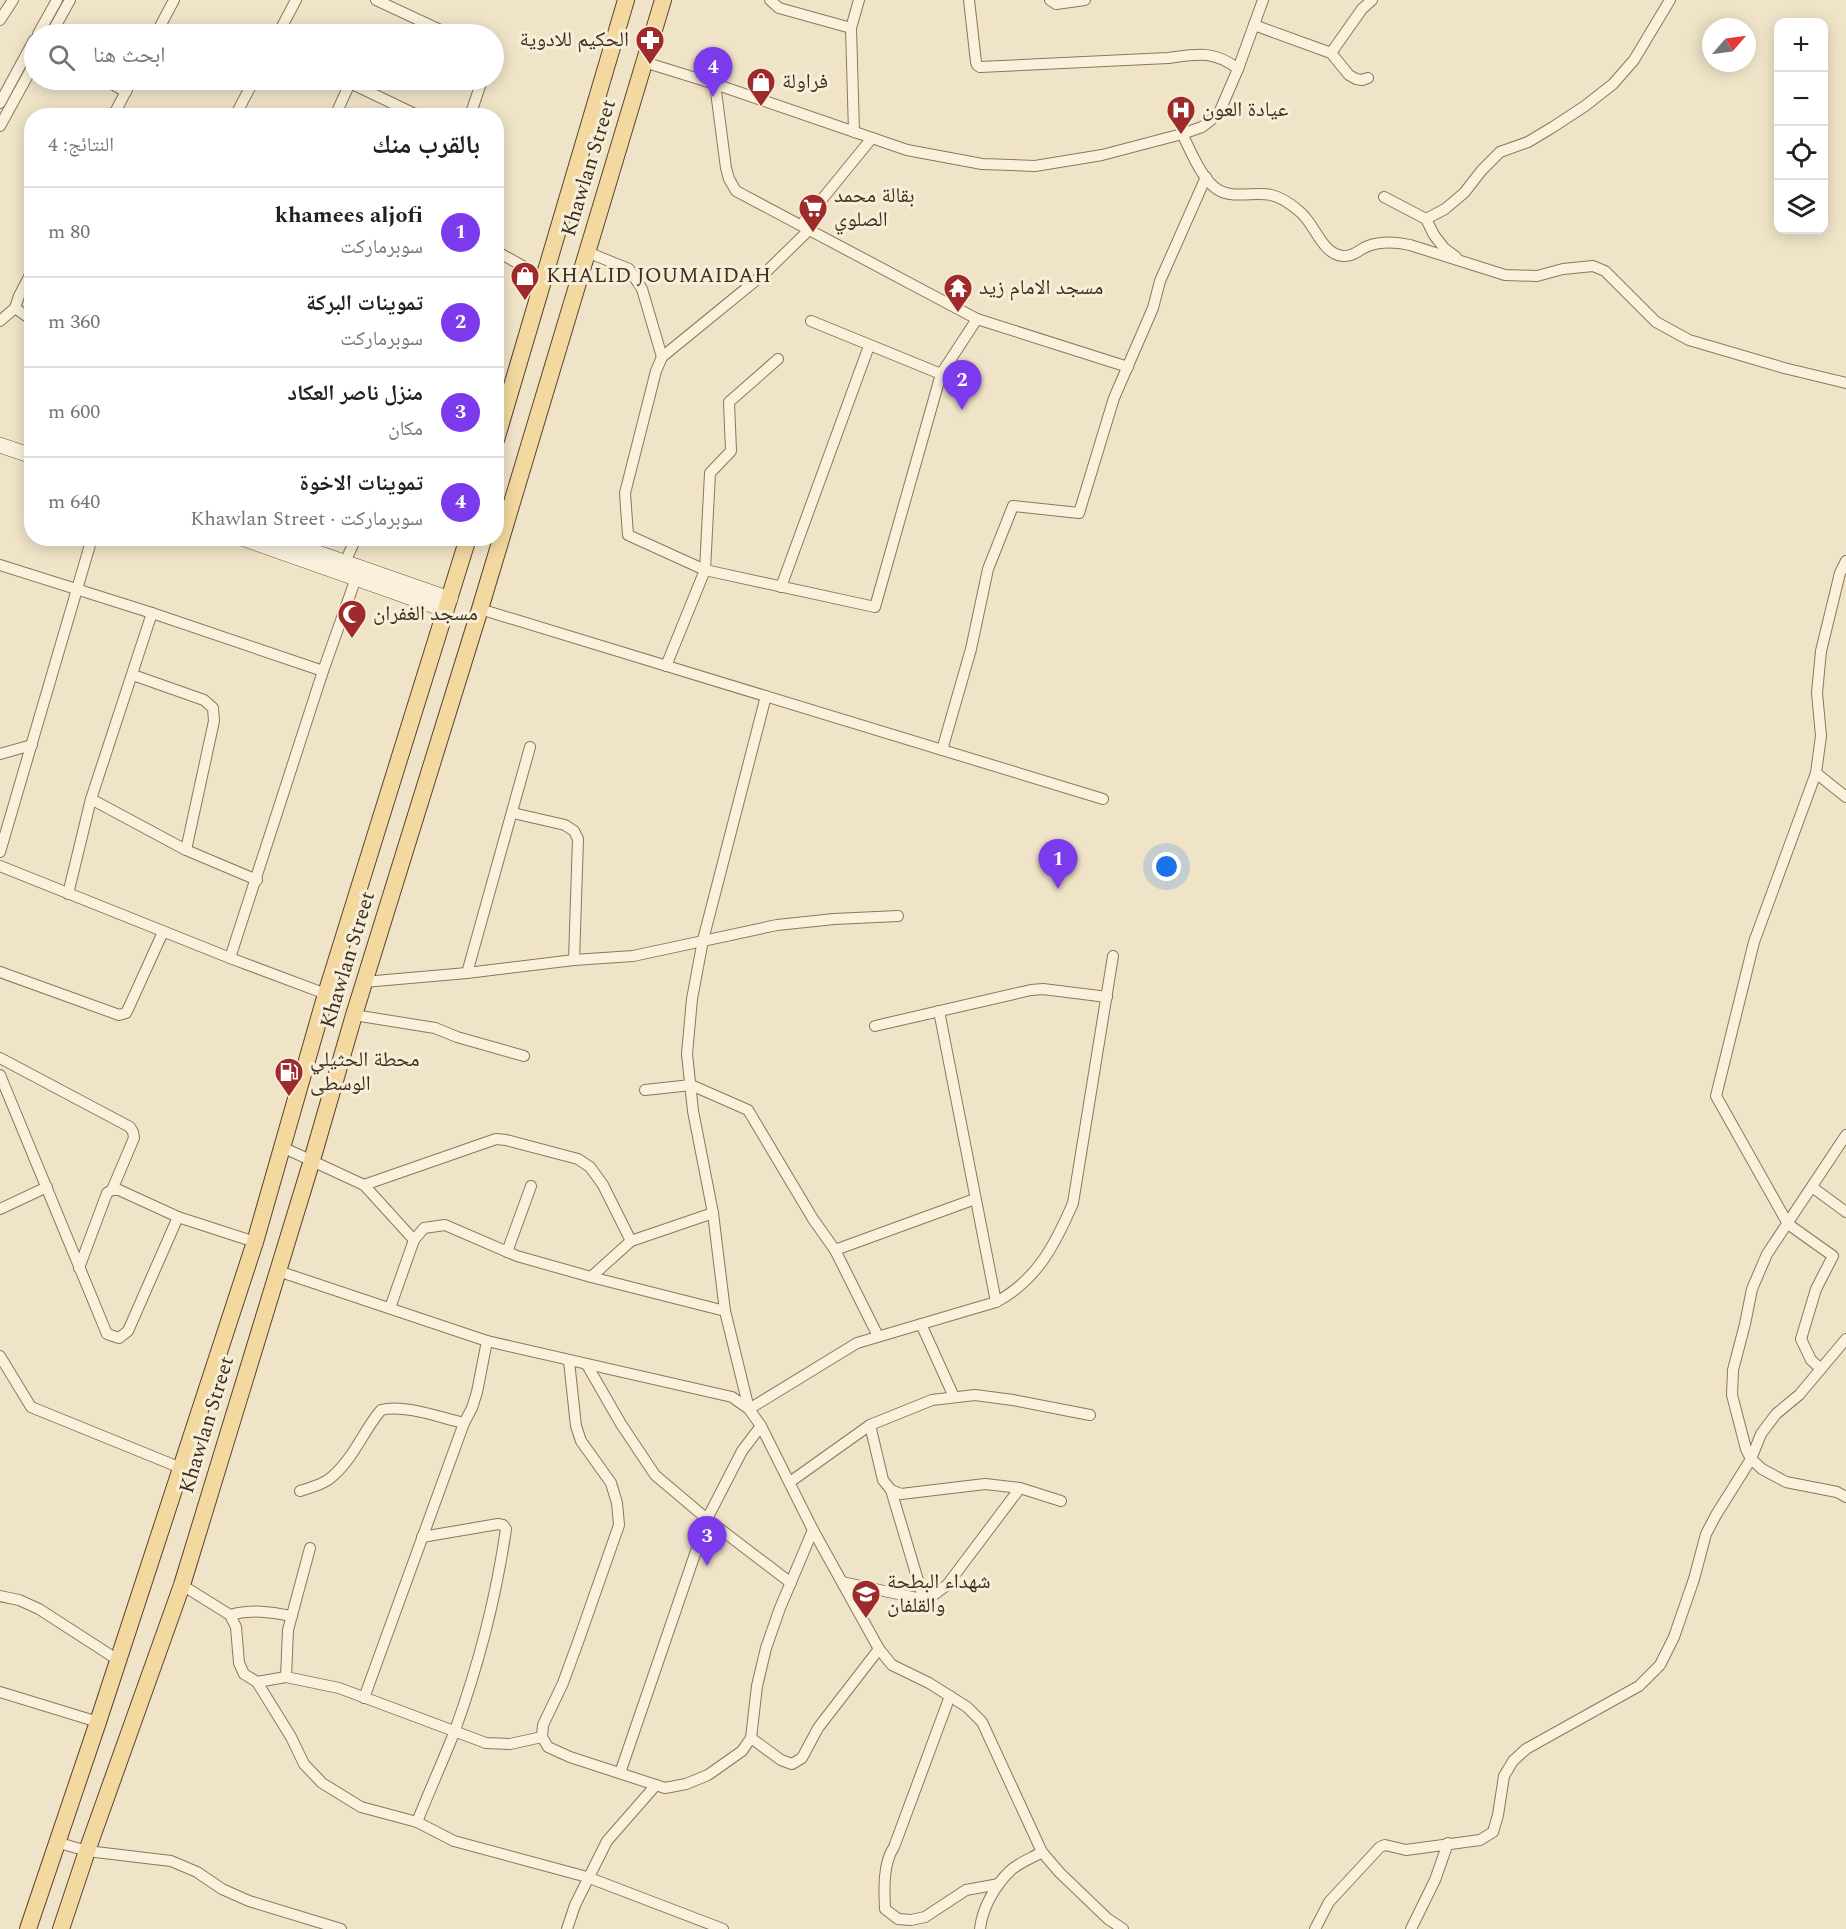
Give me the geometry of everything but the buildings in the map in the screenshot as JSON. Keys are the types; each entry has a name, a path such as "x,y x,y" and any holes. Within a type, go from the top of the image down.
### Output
{"main road":[{"name":"Khawlan Street","path":"504,413 626,0"},
{"name":"Khawlan Street","path":"504,529 663,0"},
{"name":"Khawlan Street","path":"27,1929 98,1722 255,1242 326,994 466,546"},
{"name":"Khawlan Street","path":"61,1929 182,1585 364,982 499,546"}],"street":[{"path":"0,20 13,0"},
{"path":"44,24 57,0"},
{"path":"57,24 70,0"},
{"path":"161,24 174,0"},
{"path":"283,24 296,0"},
{"path":"376,0 428,24"},
{"path":"770,0 779,8 851,28"},
{"path":"854,132 851,28 859,0"},
{"path":"969,0 976,62 980,67 1168,58 1198,54 1213,55 1227,60 1238,69"},
{"path":"1050,0 1056,4 1085,0"},
{"path":"644,62 716,84 907,150 982,164 1035,166 1101,155 1202,127 1219,113 1263,0"},
{"path":"1331,53 1362,9 1372,0"},
{"path":"1426,219 1445,209 1464,194 1482,170 1500,152 1528,142 1553,127 1613,84 1634,60 1670,0"},
{"path":"1254,25 1331,53 1349,75 1362,80 1368,78"},
{"path":"0,103 24,59"},
{"path":"0,126 24,82"},
{"path":"716,84 726,168 736,191 977,319 1128,367"},
{"path":"117,108 126,92 122,90"},
{"path":"239,108 249,90"},
{"path":"338,108 344,90"},
{"path":"366,90 403,108"},
{"path":"473,108 479,90"},
{"path":"1182,134 1206,177 1214,186 1223,192 1241,195 1271,195 1286,202 1302,213 1325,246 1333,253 1343,256 1353,255 1366,246 1395,242 1505,275 1537,276 1563,269 1593,266 1605,271 1656,322 1689,339 1784,368 1846,383"},
{"path":"872,138 806,227 765,273 662,357 625,493 628,535 705,570 875,607 941,374 977,319"},
{"path":"942,750 971,649 988,569 1013,506 1079,513 1114,398 1153,308 1160,281 1206,177"},
{"path":"1384,197 1426,219 1444,248 1461,261"},
{"path":"587,252 629,269 642,289 662,357"},
{"path":"504,256 544,278"},
{"path":"0,321 15,308 24,286"},
{"path":"15,308 24,316"},
{"path":"811,321 941,374"},
{"path":"781,586 869,346"},
{"path":"666,666 705,570 710,472 731,451 729,402 778,359"},
{"path":"0,445 24,453"},
{"path":"0,455 24,463"},
{"path":"0,852 90,546"},
{"path":"265,546 356,578 448,605"},
{"path":"298,546 345,562 448,605"},
{"path":"345,562 352,546"},
{"path":"1821,1369 1811,1360 1801,1339 1816,1289 1833,1256 1788,1224 1716,1096 1754,942 1816,773 1821,736 1817,693 1821,651 1840,573 1846,561"},
{"path":"0,565 323,671"},
{"path":"230,958 323,671 356,578"},
{"path":"480,609 1103,799"},
{"path":"68,894 91,799 152,613"},
{"path":"132,675 204,700 213,708 214,721 186,850"},
{"path":"749,1409 725,1311 713,1213 693,1111 687,1054 692,999 704,940 766,696"},
{"path":"0,754 32,745"},
{"path":"467,973 530,747"},
{"path":"1816,773 1846,796"},
{"path":"91,799 186,850 256,880"},
{"path":"513,813 566,825 574,831 578,839 574,960"},
{"path":"0,866 163,932 326,994"},
{"path":"364,982 633,956 777,925 898,915"},
{"path":"0,972 119,1015 126,1013 163,932"},
{"path":"749,1409 856,1343 996,1302 1027,1281 1042,1262 1063,1227 1073,1203 1113,956"},
{"path":"875,1026 1031,990 1043,989 1107,997"},
{"path":"939,1011 996,1302"},
{"path":"354,1015 435,1028 457,1037 524,1056"},
{"path":"0,1058 130,1128 135,1138 112,1190 107,1193 79,1268"},
{"path":"0,1075 107,1334 119,1338 128,1331 178,1217"},
{"path":"645,1090 691,1085 748,1110 813,1219 835,1250 878,1336"},
{"path":"1846,1135 1767,1254 1752,1289 1733,1370 1732,1395 1746,1449 1751,1459 1762,1469 1786,1482 1837,1491 1846,1497"},
{"path":"364,1185 496,1139 506,1140 578,1159 590,1167 603,1185 631,1241"},
{"path":"282,1148 364,1185 414,1240"},
{"path":"507,1252 531,1186"},
{"path":"0,1209 47,1187"},
{"path":"1812,1187 1846,1212"},
{"path":"112,1190 178,1217 255,1242"},
{"path":"835,1250 975,1199"},
{"path":"591,1277 631,1241 713,1213"},
{"path":"390,1308 414,1240 424,1228 445,1225 507,1252 591,1277 725,1311"},
{"path":"278,1271 487,1341 732,1397 749,1409 761,1426 813,1530 879,1649 892,1665 950,1696 967,1707 982,1722 1042,1852 1108,1919 1123,1929"},
{"path":"921,1324 954,1397"},
{"path":"1316,1929 1329,1902 1380,1847 1385,1845 1406,1850 1480,1840 1493,1832 1504,1776 1513,1761 1526,1749 1639,1686 1660,1665 1674,1637 1707,1534 1716,1515 1751,1459 1761,1434 1776,1414 1799,1395 1846,1340"},
{"path":"363,1698 464,1423 472,1408 487,1341"},
{"path":"0,1356 31,1407 182,1468"},
{"path":"569,1361 576,1426 581,1441 611,1484 617,1503 619,1525 578,1642 543,1725 542,1737 548,1747 665,1788 686,1784 708,1775 742,1750 751,1738 757,1686 766,1648 813,1530"},
{"path":"587,1365 621,1424 656,1475 707,1519 791,1584"},
{"path":"790,1482 870,1425 932,1400 975,1395 1090,1415"},
{"path":"300,1491 320,1484 344,1465 381,1410 404,1409 464,1423"},
{"path":"870,1425 884,1480 891,1490 923,1597"},
{"path":"620,1773 707,1519 742,1451 761,1426"},
{"path":"891,1490 901,1494 985,1484 1020,1488 1061,1501"},
{"path":"842,1582 917,1598 931,1597 947,1585 1020,1488"},
{"path":"417,1822 454,1732 471,1682 491,1610 506,1529 503,1525 498,1524 422,1537"},
{"path":"286,1677 288,1630 310,1548"},
{"path":"182,1585 230,1615 236,1627 239,1664 244,1674 257,1682 291,1737 304,1764 322,1783 362,1807 417,1822 454,1841 587,1877 723,1929"},
{"path":"0,1596 19,1600 39,1609 118,1660"},
{"path":"230,1615 247,1611 292,1616"},
{"path":"751,1738 781,1760 792,1764 802,1758 818,1728 879,1649"},
{"path":"257,1682 286,1677 339,1688 486,1743 510,1744 542,1737"},
{"path":"0,1692 98,1722"},
{"path":"950,1696 894,1847 888,1855 884,1893 885,1909 898,1919 911,1920 925,1917 966,1890 999,1884"},
{"path":"567,1929 574,1905 607,1841 656,1785"},
{"path":"56,1842 87,1851 171,1861 197,1872 222,1889 249,1901 341,1929"},
{"path":"1411,1929 1435,1880 1449,1843"},
{"path":"980,1929 981,1919 999,1884 1011,1869 1042,1852"}],"place":[{"name":"الحكيم للادوية","path":"650,66"},
{"name":"تموينات الاخوة","path":"713,97"},
{"name":"فراولة","path":"761,108"},
{"name":"عيادة العون","path":"1181,136"},
{"name":"بقالة محمد الصلوي","path":"813,234"},
{"name":"KHALID JOUMAIDAH","path":"525,302"},
{"name":"مسجد الامام زيد","path":"958,314"},
{"name":"تموينات البركة","path":"962,410"},
{"name":"مسجد الغفران","path":"352,640"},
{"name":"khamees aljofi","path":"1058,889"},
{"name":"محطة الحثيلي الوسطى","path":"289,1098"},
{"name":"منزل ناصر العكاد","path":"707,1566"},
{"name":"شهداء البطحة والقلفان","path":"866,1620"}]}
